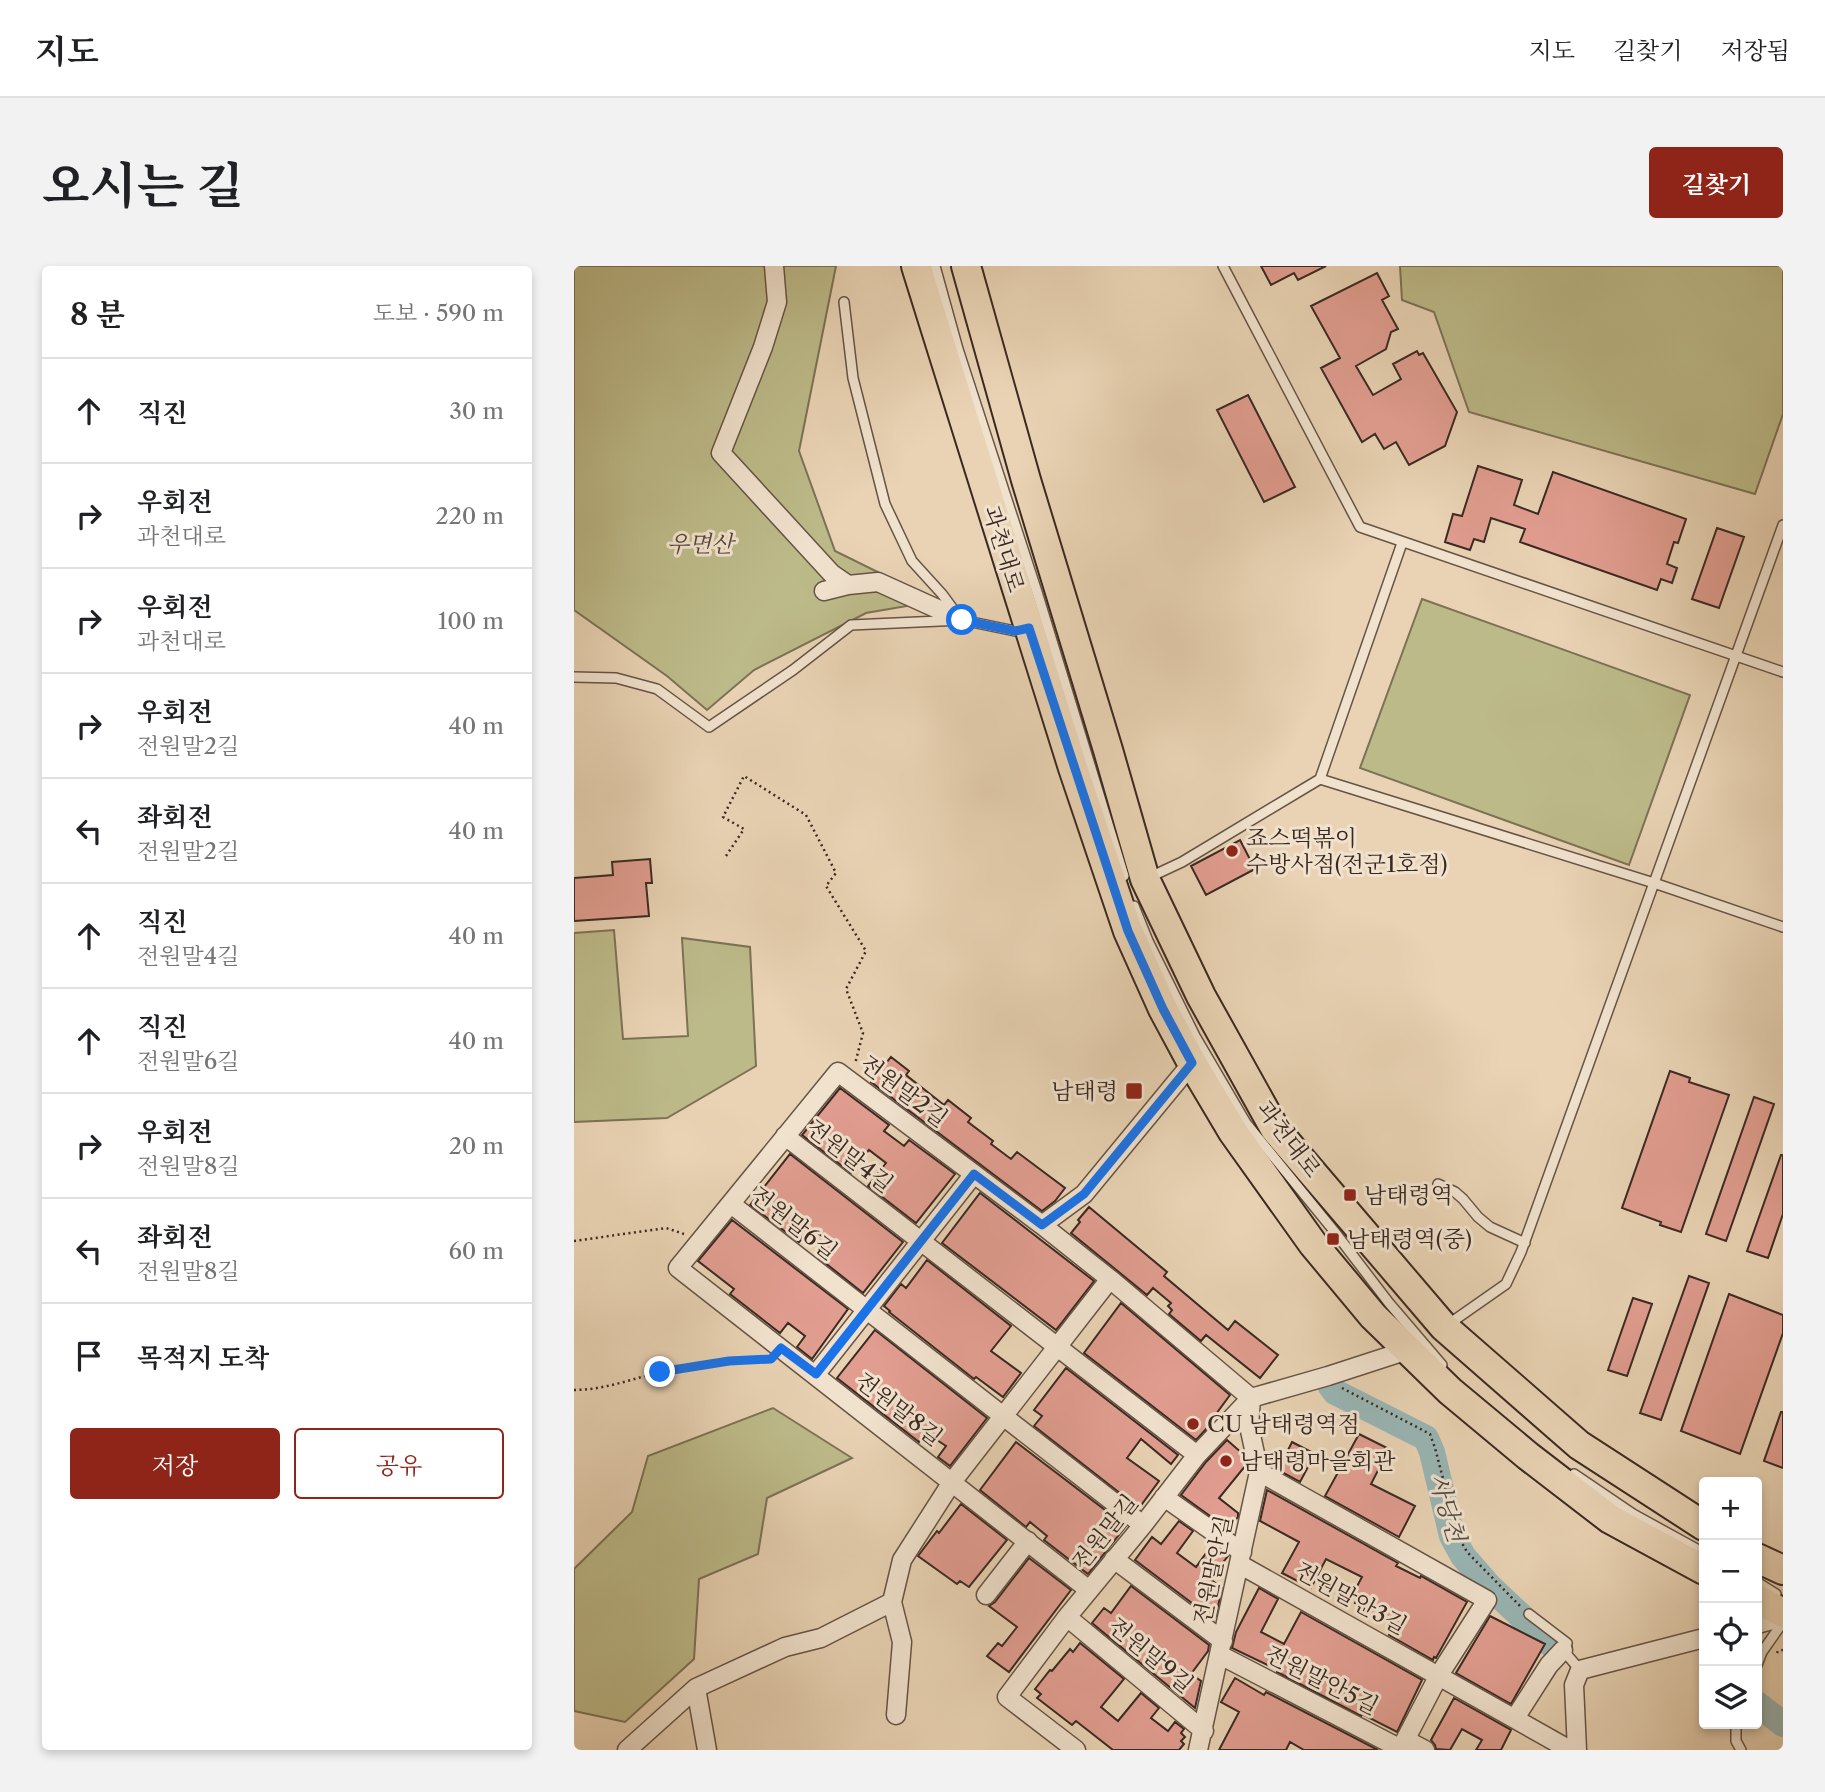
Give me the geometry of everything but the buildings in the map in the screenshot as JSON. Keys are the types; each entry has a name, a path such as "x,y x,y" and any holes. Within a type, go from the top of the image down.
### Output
{"main road":[{"name":"과천대로","path":"916,266 1047,623 1128,931 1163,1009 1233,1132 1313,1244 1373,1316 1414,1345 1450,1391 1609,1519 1699,1567"},
{"path":"966,266 1047,623"},
{"name":"과천대로","path":"1047,623 1108,750 1145,879 1201,996 1275,1129 1444,1327 1579,1445 1699,1523"},
{"path":"1414,1345 1444,1327"},
{"path":"1762,1560 1783,1570"},
{"path":"1762,1602 1783,1615"}],"street":[{"path":"774,266 777,302 763,347 721,453 832,574 848,585"},
{"path":"824,591 878,582 962,620"},
{"path":"1042,1225 1084,1194 1192,1063"},
{"name":"전원말2길","path":"785,1136 838,1072 1042,1225 1251,1398"},
{"name":"전원말4길","path":"731,1204 785,1136 1197,1455"},
{"path":"816,1374 974,1174"},
{"name":"전원말6길","path":"700,1240 731,1204 1143,1525"},
{"name":"전원말8길","path":"700,1240 678,1268 1089,1590"},
{"path":"896,1715 902,1642 892,1601 902,1560 953,1482 1110,1279"},
{"path":"1251,1398 1328,1376 1414,1345"},
{"name":"전원말길","path":"1076,1750 1007,1696 1197,1455 1251,1398"},
{"name":"전원말안길","path":"1202,1744 1259,1472 1250,1426 1251,1398"},
{"path":"1259,1472 1487,1600 1439,1675 1402,1746"},
{"name":"전원말안3길","path":"1164,1497 1241,1558 1570,1750"},
{"path":"986,1595 1028,1541"},
{"name":"전원말안5길","path":"1114,1559 1221,1648 1402,1746 1425,1750"},
{"path":"627,1750 696,1688 785,1647 821,1638 892,1601"},
{"path":"1762,1622 1783,1615"},
{"name":"전원말9길","path":"1067,1617 1202,1744"},
{"path":"1577,1750 1574,1685 1580,1670 1699,1639"},
{"path":"1515,1718 1549,1665 1563,1650"},
{"path":"696,1688 707,1750"}],"lane":[{"path":"935,266 958,349 1047,623 1133,905 1148,941 1195,1036 1246,1123 1389,1303 1414,1345 1451,1375"},
{"path":"1223,266 1360,527 1783,672"},
{"path":"844,302 853,378 885,504 912,561 962,620"},
{"path":"1444,1327 1506,1284 1525,1242 1783,525"},
{"path":"1145,879 1182,862 1320,779 1402,543"},
{"path":"574,677 616,678 657,689 709,727 793,670 851,625 962,620 1015,631 1047,623"},
{"path":"1320,779 1654,883 1783,927"},
{"path":"1438,1184 1455,1192 1490,1227 1525,1242"},
{"path":"1569,1472 1633,1514 1699,1550"},
{"path":"1762,1585 1783,1598"},
{"path":"1529,1614 1567,1643 1563,1650 1580,1670"},
{"path":"1762,1652 1783,1622"},
{"path":"1736,1729 1735,1741 1741,1750"}],"path":[{"path":"726,856 744,829 723,817 744,776 806,815 836,873 826,886 866,951 846,989 863,1033 851,1081"},
{"path":"574,1241 666,1228 700,1240"},
{"path":"574,1390 729,1361 771,1359 781,1348"},
{"path":"1328,1376 1339,1387 1430,1434 1458,1535 1467,1552 1529,1614"}],"green space":[{"name":"우면산","path":"574,266 836,266 799,451 835,551 902,584 907,606 866,613 754,670 707,710 667,676 574,610"},
{"path":"1400,266 1783,266 1783,414 1755,494 1469,412 1434,312 1402,300"},
{"path":"1422,599 1690,695 1629,865 1360,768"},
{"path":"614,930 623,1039 688,1036 682,938 750,947 756,1066 667,1118 574,1122 574,933"},
{"path":"773,1408 852,1458 767,1498 758,1554 699,1579 694,1659 625,1722 574,1711 574,1569 632,1512 648,1456"}],"waterway":[{"name":"사당천","path":"1330,1385 1335,1392 1426,1438 1432,1452 1452,1536 1463,1556 1489,1586 1556,1649"},
{"name":"사당천","path":"1762,1708 1783,1724"}],"place":[{"name":"죠스떡볶이 수방사점(전군1호점)","path":"1232,851"},
{"name":"남태령","path":"1134,1091"},
{"name":"남태령역","path":"1350,1195"},
{"name":"남태령역(중)","path":"1333,1239"},
{"name":"CU 남태령역점","path":"1193,1424"},
{"name":"남태령마을회관","path":"1226,1461"}],"route":[{"path":"660,1372 729,1361 771,1359 781,1348 816,1374 974,1174 1042,1225 1084,1194 1192,1063 1163,1009 1128,931 1029,628 1015,631 962,620"}]}
